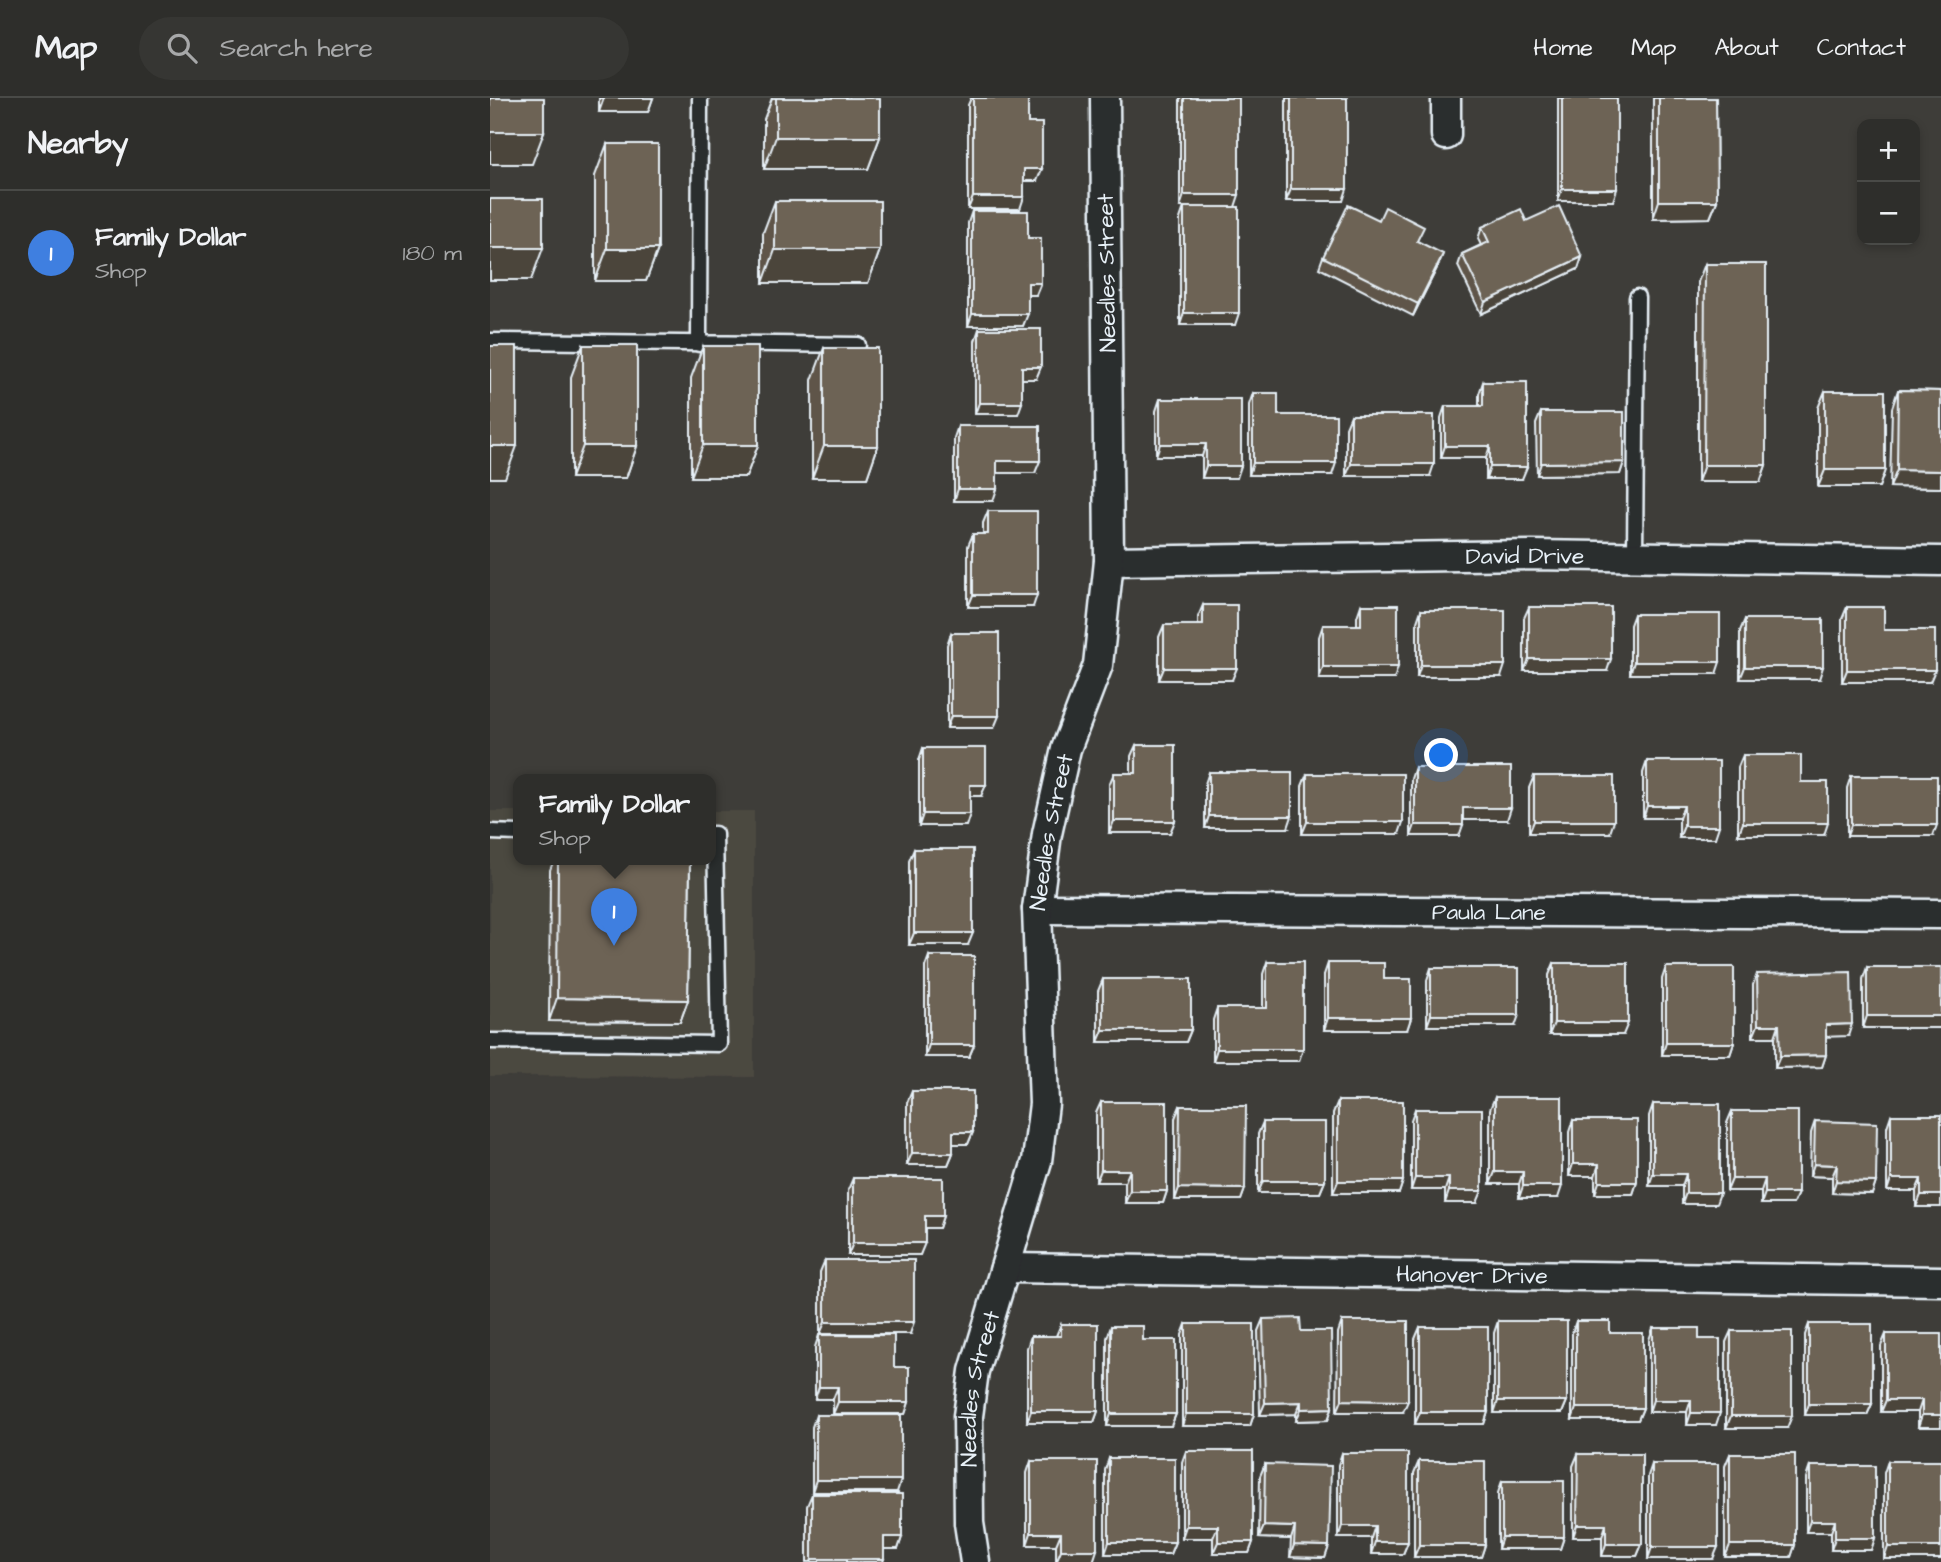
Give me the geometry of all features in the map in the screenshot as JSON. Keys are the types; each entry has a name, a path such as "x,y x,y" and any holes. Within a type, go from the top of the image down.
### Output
{"street":[{"name":"Needles Street","path":"975,1562 969,1523 968,1416 974,1371 1037,1161 1044,1104 1037,909 1047,834 1066,749 1098,665 1109,561 1105,98"},
{"path":"1446,98 1446,135"},
{"name":"David Drive","path":"1109,561 1532,555 1941,561"},
{"name":"Paula Lane","path":"1037,909 1941,914"},
{"name":"Hanover Drive","path":"1005,1268 1941,1281"}],"lane":[{"path":"699,98 699,344"},
{"path":"1635,556 1637,297"},
{"path":"490,341 858,345"},
{"path":"490,832 513,833"},
{"path":"490,1041 719,1044 716,865"}],"shaded area":[{"path":"490,811 513,811 513,865 716,865 716,811 754,811 754,1077 490,1076"}],"building":[{"path":"490,98 544,98 544,132 490,132"},
{"path":"776,98 880,98 880,137 776,137"},
{"path":"973,98 1028,98 1028,123 1042,123 1042,169 1024,169 1024,197 973,197"},
{"path":"1184,98 1239,98 1239,195 1184,195"},
{"path":"1291,98 1347,98 1347,189 1291,189"},
{"path":"1562,98 1617,98 1617,189 1562,189"},
{"path":"1659,98 1716,98 1717,201 1659,201"},
{"path":"607,144 658,144 658,249 607,249"},
{"path":"490,199 543,199 543,248 490,248"},
{"path":"775,201 880,201 880,250 775,250"},
{"path":"1348,205 1379,220 1385,207 1424,227 1417,241 1443,254 1418,304 1323,257"},
{"path":"1559,206 1582,257 1485,302 1462,254 1489,242 1482,227 1521,209 1526,221"},
{"path":"1184,207 1239,207 1239,313 1184,313"},
{"path":"972,211 1028,211 1028,238 1041,238 1041,283 1028,283 1028,314 972,314"},
{"path":"1705,264 1766,264 1766,465 1704,465"},
{"path":"979,329 1041,329 1041,367 1022,367 1022,403 979,403"},
{"path":"583,345 637,345 637,446 583,446"},
{"path":"490,346 517,346 517,446 490,446"},
{"path":"703,346 758,346 758,445 703,445"},
{"path":"824,348 878,348 878,446 824,446"},
{"path":"1483,382 1527,382 1527,467 1490,467 1490,446 1445,446 1445,406 1483,406"},
{"path":"1898,390 1941,391 1941,471 1897,470"},
{"path":"1825,391 1885,391 1885,470 1825,470"},
{"path":"1253,393 1278,393 1278,415 1336,415 1336,463 1253,463"},
{"path":"1160,399 1241,399 1241,466 1206,466 1206,444 1160,444"},
{"path":"1541,412 1624,412 1624,462 1541,463"},
{"path":"1351,415 1434,415 1434,464 1351,464"},
{"path":"958,426 1040,426 1040,461 997,461 997,489 958,489"},
{"path":"988,511 1037,511 1037,595 973,595 973,534 988,534"},
{"path":"1203,605 1237,605 1237,668 1164,668 1164,625 1203,625"},
{"path":"1361,605 1398,605 1398,667 1323,667 1323,625 1361,625"},
{"path":"1529,607 1611,607 1611,659 1529,659"},
{"path":"1847,607 1884,607 1884,630 1935,630 1935,670 1847,670"},
{"path":"1421,610 1505,610 1505,665 1421,665"},
{"path":"1634,614 1720,614 1720,662 1634,662"},
{"path":"1745,619 1823,619 1823,667 1745,667"},
{"path":"951,633 999,633 999,716 951,716"},
{"path":"1136,745 1175,745 1175,821 1114,821 1114,773 1136,773"},
{"path":"923,748 986,748 986,785 970,785 970,814 923,814"},
{"path":"1743,755 1801,755 1801,782 1828,782 1828,823 1743,823"},
{"path":"1647,761 1719,761 1719,826 1684,826 1684,806 1647,806"},
{"path":"1415,767 1511,767 1511,808 1463,808 1463,825 1415,825"},
{"path":"1209,772 1292,772 1292,816 1209,816"},
{"path":"1307,774 1403,774 1403,822 1307,822"},
{"path":"1534,776 1614,776 1614,821 1534,821"},
{"path":"1851,776 1937,776 1937,825 1851,825"},
{"path":"914,849 973,849 973,933 914,933"},
{"path":"558,865 690,865 688,1000 557,998"},
{"path":"929,956 974,956 974,1045 929,1045"},
{"path":"1267,962 1303,962 1303,1049 1217,1049 1217,1008 1267,1008"},
{"path":"1328,963 1384,963 1384,979 1411,979 1411,1018 1328,1018"},
{"path":"1554,963 1628,963 1628,1023 1554,1023"},
{"path":"1666,967 1734,967 1734,1043 1666,1043"},
{"path":"1867,967 1941,967 1941,1016 1867,1016"},
{"path":"1431,968 1519,968 1519,1015 1431,1015"},
{"path":"1851,972 1852,1024 1826,1025 1826,1055 1780,1056 1779,1025 1758,1025 1757,974"},
{"path":"1103,979 1191,979 1191,1030 1103,1030"},
{"path":"912,1091 973,1091 973,1132 953,1132 953,1153 912,1153"},
{"path":"1495,1097 1562,1097 1562,1186 1523,1186 1523,1172 1495,1172"},
{"path":"1338,1101 1403,1101 1403,1181 1338,1181"},
{"path":"1101,1102 1167,1102 1167,1191 1130,1191 1130,1170 1101,1170"},
{"path":"1653,1104 1720,1104 1720,1193 1686,1193 1686,1174 1653,1174"},
{"path":"1180,1106 1246,1106 1245,1189 1179,1188"},
{"path":"1415,1109 1482,1109 1482,1191 1449,1191 1449,1178 1415,1178"},
{"path":"1732,1111 1798,1111 1798,1193 1765,1193 1765,1179 1732,1179"},
{"path":"1891,1115 1941,1115 1941,1195 1921,1195 1921,1179 1891,1179"},
{"path":"1573,1120 1637,1120 1637,1182 1599,1182 1599,1164 1573,1164"},
{"path":"1815,1121 1877,1123 1876,1182 1836,1181 1837,1165 1814,1164"},
{"path":"1263,1122 1325,1122 1325,1181 1263,1181"},
{"path":"853,1178 943,1178 943,1216 925,1216 925,1243 853,1243"},
{"path":"825,1260 914,1260 914,1322 825,1322"},
{"path":"1300,1318 1301,1331 1331,1331 1332,1408 1301,1409 1301,1402 1265,1403 1263,1319"},
{"path":"1342,1321 1408,1321 1408,1401 1342,1400"},
{"path":"1498,1321 1567,1321 1567,1401 1498,1401"},
{"path":"1576,1321 1610,1321 1610,1333 1643,1333 1643,1408 1576,1408"},
{"path":"1061,1324 1098,1324 1098,1411 1031,1411 1031,1336 1061,1336"},
{"path":"1186,1324 1254,1324 1254,1414 1186,1414"},
{"path":"1809,1324 1872,1324 1872,1404 1809,1404"},
{"path":"1111,1326 1143,1326 1143,1340 1176,1340 1176,1414 1111,1414"},
{"path":"1420,1327 1488,1327 1488,1412 1420,1412"},
{"path":"1653,1328 1699,1328 1699,1339 1720,1339 1720,1413 1691,1413 1691,1400 1653,1400"},
{"path":"1731,1331 1792,1331 1792,1416 1731,1416"},
{"path":"1886,1334 1941,1334 1941,1415 1922,1415 1922,1400 1886,1400"},
{"path":"819,1335 894,1335 894,1367 909,1367 909,1402 838,1402 838,1387 819,1387"},
{"path":"816,1415 901,1415 901,1480 816,1480"},
{"path":"1186,1451 1253,1451 1253,1542 1218,1542 1218,1526 1186,1526"},
{"path":"1342,1453 1408,1453 1408,1542 1375,1542 1375,1526 1342,1526"},
{"path":"1578,1454 1642,1454 1642,1544 1606,1544 1606,1525 1577,1525"},
{"path":"1730,1454 1795,1454 1795,1545 1730,1545"},
{"path":"1109,1458 1175,1458 1175,1542 1109,1542"},
{"path":"1031,1461 1097,1461 1097,1550 1061,1550 1061,1533 1031,1533"},
{"path":"1419,1461 1485,1461 1485,1545 1419,1545"},
{"path":"1888,1461 1941,1461 1941,1547 1888,1547"},
{"path":"1265,1464 1331,1466 1329,1546 1294,1545 1295,1527 1264,1526"},
{"path":"1652,1464 1718,1464 1718,1547 1652,1547"},
{"path":"1810,1466 1875,1466 1875,1538 1835,1538 1835,1521 1810,1521"},
{"path":"1502,1481 1564,1481 1564,1537 1502,1537"},
{"path":"812,1494 902,1494 902,1537 884,1537 884,1559 812,1559"}],"place":[{"name":"Family Dollar","path":"614,946"}]}
